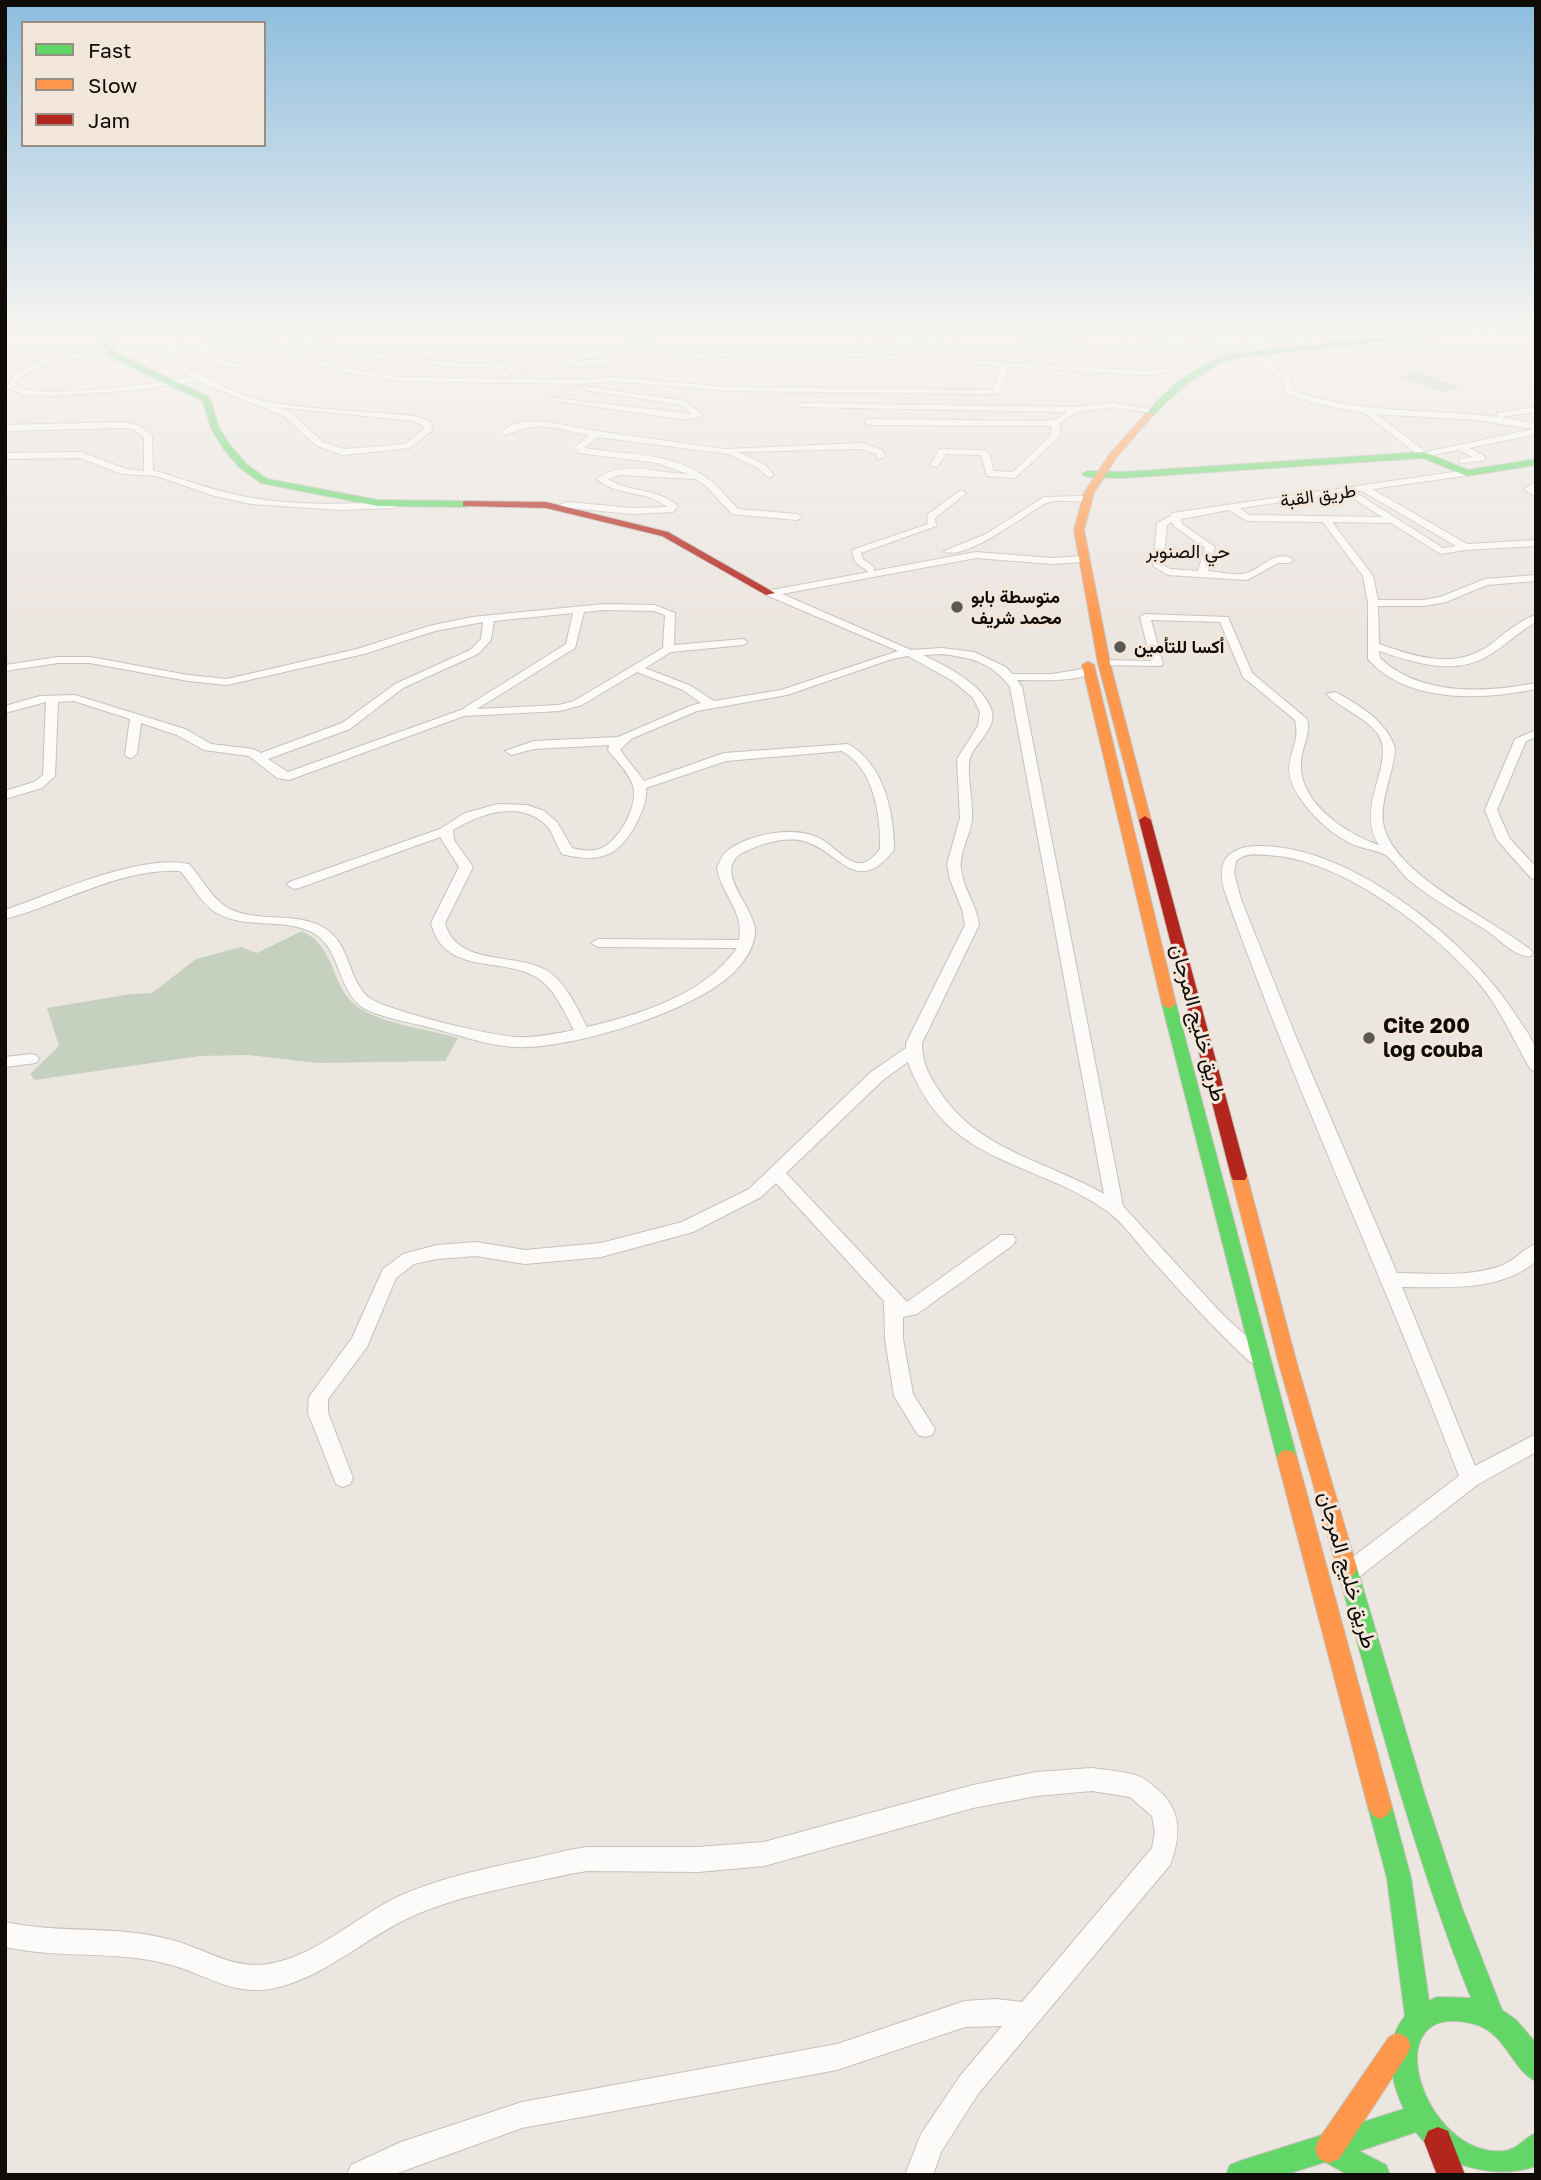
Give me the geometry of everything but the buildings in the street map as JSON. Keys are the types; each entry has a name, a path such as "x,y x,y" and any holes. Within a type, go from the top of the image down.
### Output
{"main road":[{"path":"215,427 216,432 251,474 264,481 356,500 404,504 524,503 558,508 664,534 771,593"},
{"name":"طريق خليج المرجان","path":"1133,427 1080,498 1064,539 1104,663 1288,1364 1348,1573 1430,1855 1460,1942 1493,2020"},
{"path":"1096,475 1424,455 1465,467 1536,462"},
{"name":"طريق خليج المرجان","path":"1084,646 1145,910 1399,1878 1418,2018"},
{"path":"1329,2149 1407,2032 1418,2018 1434,2009 1452,2006 1473,2010 1493,2020 1513,2036 1534,2062"},
{"path":"1407,2032 1401,2051 1401,2072 1407,2095 1419,2118 1438,2141 1460,2156 1482,2165 1504,2166 1530,2158"},
{"path":"1240,2175 1329,2149 1419,2118"},
{"path":"1438,2141 1451,2175"},
{"path":"1329,2149 1376,2175"}],"street":[{"path":"5,428 34,427"},
{"path":"125,427 137,428 148,436 147,462 149,471 154,474"},
{"path":"301,427 320,444 343,452 407,446 429,430 428,427"},
{"path":"506,432 511,427"},
{"path":"542,427 722,450 862,446 880,452 881,457"},
{"path":"934,465 943,451 985,453 990,474 1015,475 1055,436 1056,427"},
{"path":"1387,427 1424,455 1534,432"},
{"path":"1517,427 1534,432"},
{"path":"596,434 579,449 631,455 685,469 708,483 735,512 797,517"},
{"path":"1460,447 1482,458 1465,467"},
{"path":"722,450 753,462 769,475"},
{"path":"5,456 81,456 125,471 154,474 251,501 356,507 404,504"},
{"name":"طريق القبة","path":"1174,515 1365,489 1465,467"},
{"path":"558,508 567,505 633,511 670,510 673,506 663,498 612,485 602,479 614,472 680,479 697,476"},
{"path":"1536,485 1529,489 1536,494"},
{"path":"1365,489 1465,547"},
{"path":"1348,491 1441,551 1536,543"},
{"path":"870,569 859,560 856,552 928,527 933,524 930,517 934,512 961,493"},
{"path":"811,586 830,577 966,546 989,536 1042,501 1080,498"},
{"path":"1233,508 1247,518 1393,520"},
{"path":"1203,572 1210,547 1178,525 1174,515 1162,523 1158,566 1168,572 1203,572 1247,577 1276,560 1289,560"},
{"path":"1326,520 1368,576 1373,603 1374,659 1380,666 1422,685 1481,694 1512,692 1536,686"},
{"path":"966,546 976,555"},
{"path":"771,593 976,555 1073,564"},
{"path":"1373,603 1424,603 1442,600 1485,582 1536,578"},
{"path":"771,593 909,653 969,686 982,699 986,710 982,730 963,757 966,816 954,861 955,875 970,907 970,934 917,1036 914,1051 920,1073 943,1109 962,1129 1002,1154 1091,1194 1115,1208 1217,1320 1263,1363 1288,1364"},
{"path":"5,668 58,660 90,660 210,681 245,680 360,652 451,623 580,608 630,607 664,610 671,617 668,649"},
{"path":"5,710 52,697 75,698 181,732 208,747 243,751 261,757 281,775 289,776 462,713 566,650 573,641 580,608"},
{"path":"1104,663 1157,664 1145,617 1224,619 1247,675 1301,719 1304,728 1294,767 1296,777 1308,797 1330,823 1346,836 1392,853"},
{"path":"261,757 346,726 359,719 399,686 474,652 486,640 489,618"},
{"path":"1373,645 1399,655 1434,661 1473,659 1536,618"},
{"path":"462,713 550,708 579,703 668,649 743,642"},
{"path":"511,751 534,744 619,741 710,704 783,693 890,656 909,653 942,651 974,656 990,661 1012,677 1115,1208"},
{"path":"638,669 687,688 710,704"},
{"path":"1012,677 1052,677 1089,671"},
{"path":"1332,694 1365,717 1387,740 1390,750 1375,808 1376,825 1392,853 1441,898 1502,932 1526,953"},
{"path":"5,795 38,785 48,776 52,697"},
{"path":"131,754 136,717"},
{"path":"1536,733 1521,739 1491,810 1504,840 1536,876"},
{"path":"294,885 446,831 472,816 516,808 545,818 553,825 567,851 588,855 601,853 624,838 636,811 640,786 614,750 619,741"},
{"path":"5,915 75,890 161,866 184,867 222,910 237,916 289,921 321,932 332,942 354,990 374,1008 514,1042 551,1039 628,1020 672,1003 713,982 732,967 747,944 748,919 725,881 722,870 728,858 744,848 788,836 813,840 845,864 854,867 878,862 887,850 887,816 860,756 853,750 832,746 742,754 703,762 640,786"},
{"path":"446,831 447,840 467,867 438,923 438,932 444,943 463,954 540,973 553,983 582,1031"},
{"path":"1470,1479 1267,987 1231,889 1227,871 1229,862 1235,855 1246,850 1295,853 1335,868 1393,904 1444,941 1483,980 1500,1001 1536,1066"},
{"path":"598,943 747,944"},
{"path":"343,1478 318,1413 319,1397 360,1342 389,1274 408,1259 437,1252 476,1249 526,1257 601,1250 687,1227 755,1192 877,1076 914,1051"},
{"path":"5,1062 31,1059"},
{"path":"776,1173 903,1310 911,1309 1007,1240"},
{"path":"1389,1280 1506,1272 1536,1251"},
{"path":"893,1299 894,1339 904,1396 925,1429"},
{"path":"1348,1573 1470,1479 1536,1442"},
{"path":"5,1934 67,1944 169,1951 215,1972 250,1978 295,1972 405,1906 458,1889 584,1859 733,1859 813,1843 929,1806 1064,1780 1100,1779 1144,1788 1159,1804 1167,1825 1161,1856 969,2085 931,2144 919,2175"},
{"path":"361,2175 401,2156 522,2115 837,2057 965,2014 996,2012 1028,2016"}],"green space":[{"path":"302,931 321,947 340,985 354,1004 388,1021 458,1038 445,1061 317,1063 248,1055 200,1056 35,1080 30,1074 59,1046 47,1008 152,993 196,959 241,947 257,953"}],"traffic: fast":[{"path":"215,427 243,466 264,481 378,503 466,504"},
{"path":"1087,474 1123,475 1424,455 1467,473 1536,462"},
{"path":"1169,1004 1287,1458"},
{"path":"1347,1568 1431,1852 1470,1964 1493,2019"},
{"path":"1380,1807 1399,1878 1418,2018"},
{"path":"1536,2068 1516,2038 1498,2022 1476,2011 1464,2009 1437,2010 1419,2019 1408,2033 1403,2052 1411,2095 1421,2116 1445,2144 1470,2158 1499,2165 1519,2161 1536,2147"},
{"path":"1240,2175 1419,2118"},
{"path":"1329,2149 1376,2175"}],"traffic: slow":[{"path":"1139,427 1112,457 1089,493 1079,530 1104,663 1145,820"},
{"path":"1088,665 1169,1004"},
{"path":"1239,1176 1288,1364 1347,1568"},
{"path":"1287,1458 1380,1807"},
{"path":"1329,2149 1398,2046"}],"traffic: jam":[{"path":"466,504 546,505 665,534 770,593"},
{"path":"1145,820 1239,1176"},
{"path":"1438,2141 1451,2175"}],"place":[{"name":"متوسطة بابو محمد شريف","path":"957,607"},
{"name":"أكسا للتأمين","path":"1120,647"},
{"name":"Cite 200 log couba","path":"1369,1038"}],"district":[{"name":"حي الصنوبر","path":"1188,552"}]}
